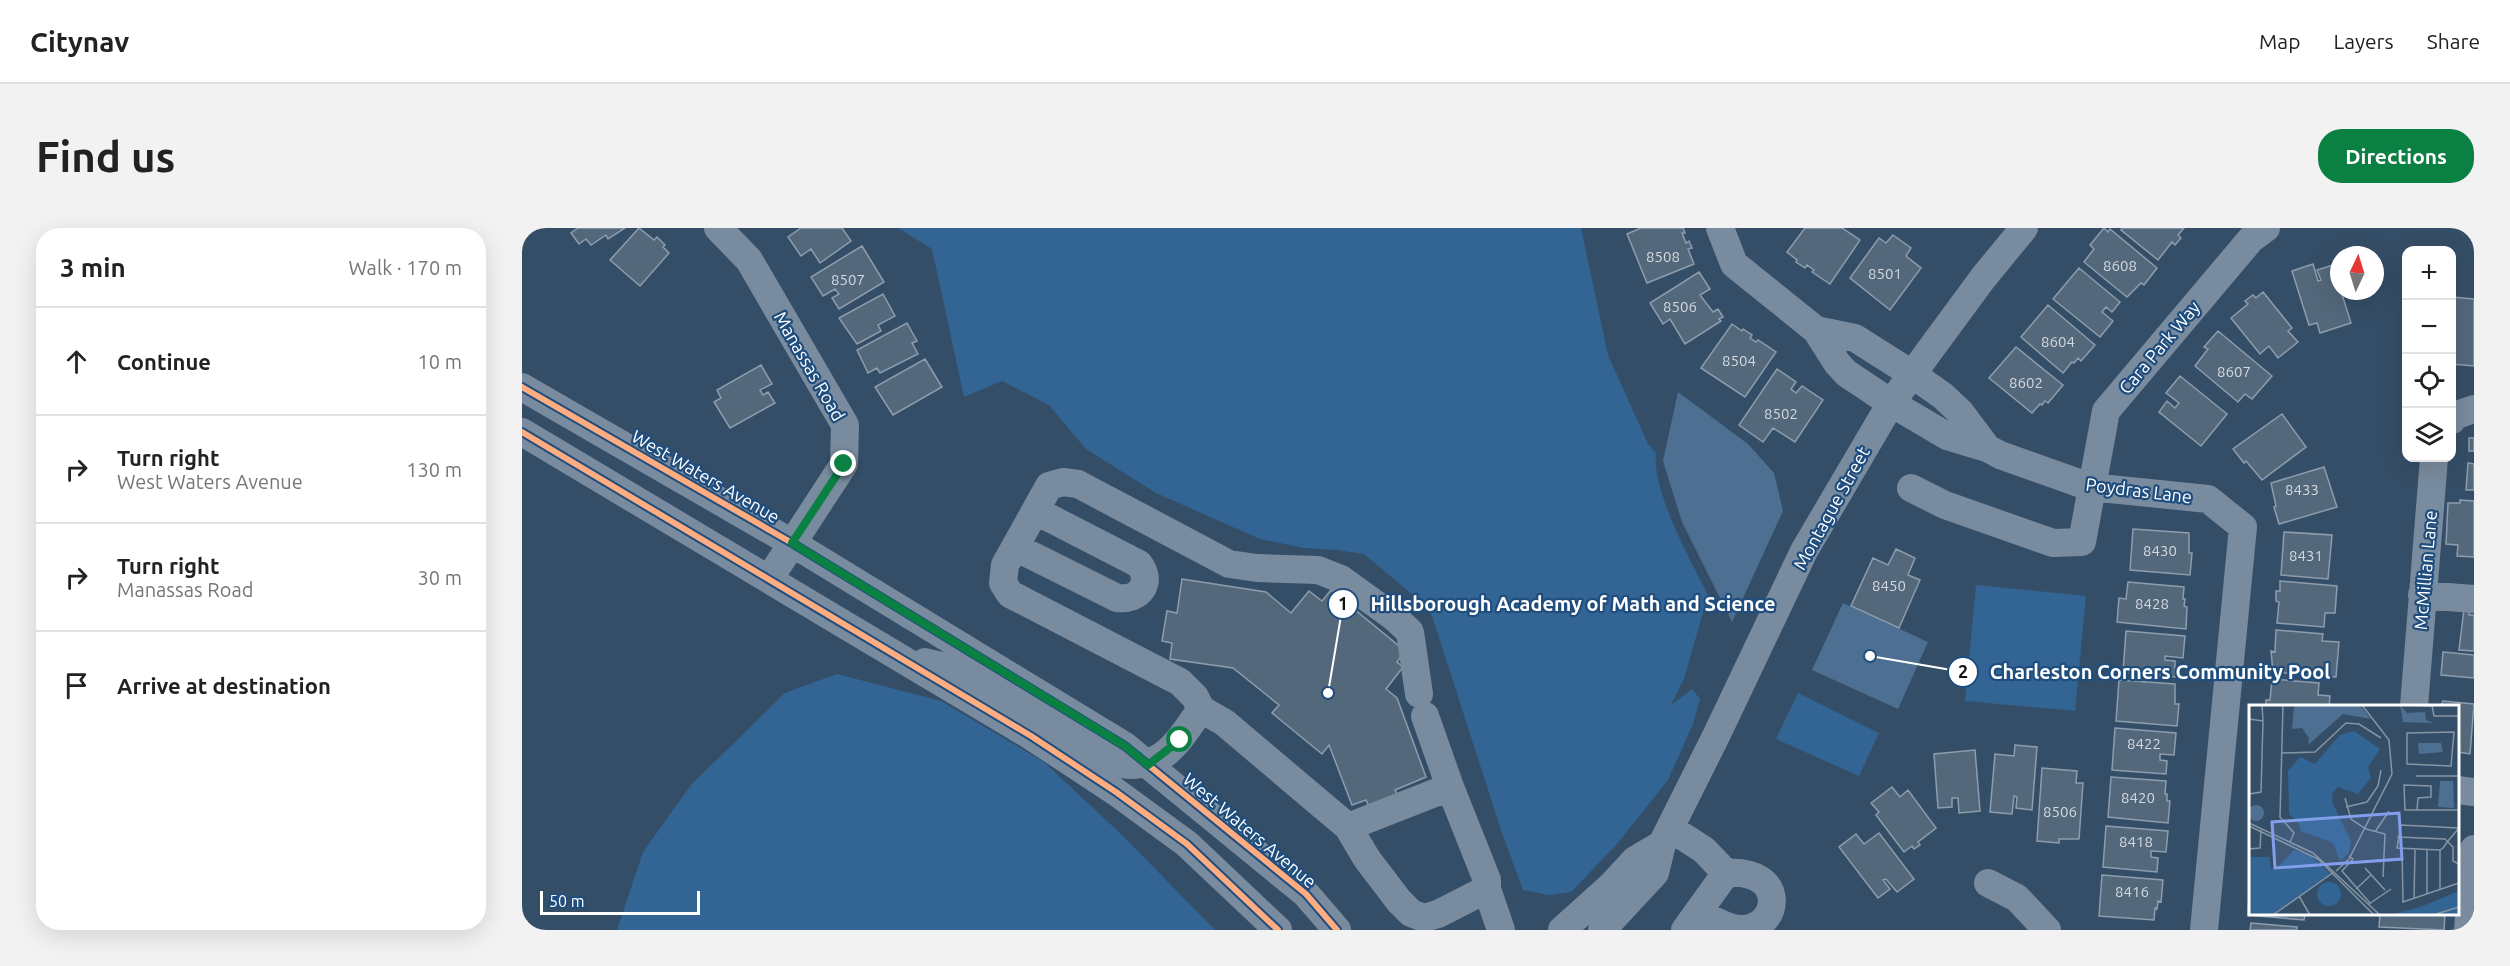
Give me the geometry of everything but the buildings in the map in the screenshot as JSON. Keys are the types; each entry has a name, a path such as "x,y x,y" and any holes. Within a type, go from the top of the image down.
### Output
{"street":[{"name":"Manassas Road","path":"718,228 749,260 845,425 844,464 769,579"},
{"name":"Poydras Lane","path":"1720,228 1734,264 1816,330 1846,373 1947,436 1987,448 2000,455 2090,487 2208,499 2243,527 2204,930"},
{"name":"Montague Street","path":"1602,930 1655,873 1666,836 1804,551 1891,403 1983,278 2024,228"},
{"name":"Cara Park Way","path":"1911,488 1945,505 2053,543 2082,542 2090,487 2106,411 2251,238 2266,228"},
{"name":"Poydras Lane","path":"1816,330 1855,338 1912,374 1943,396 1960,412 1987,448"},
{"name":"West Waters Avenue","path":"522,387 792,543 1125,746 1306,894 1337,930"},
{"path":"2456,415 2474,408"},
{"path":"522,432 1031,736 1116,792 1187,844 1278,930"},
{"name":"McMillian Lane","path":"2415,695 2434,462"},
{"path":"1487,889 1431,916 1424,918 1411,913 1367,859 1348,827 1226,723 1200,709 1195,697 1180,682 1010,594 1003,583 1005,565 1049,486 1063,482 1078,484 1229,564 1257,568 1318,570 1341,579 1395,618 1410,632 1422,705 1450,788 1487,880 1487,889 1501,930"},
{"path":"1016,547 1118,598 1129,600 1137,596 1142,589 1144,577 1139,564 1036,511"},
{"path":"2422,595 2474,599"},
{"path":"897,655 963,671 1112,762 1134,767 1148,765 1180,740 1200,709"},
{"path":"1348,827 1450,788"},
{"path":"2459,790 2474,792"},
{"path":"1562,930 1611,886 1635,860 1666,836 1704,850 1726,873 1742,872 1755,875 1770,890 1772,903 1762,923 1753,928 1740,929 1691,921 1726,873"},
{"path":"2468,930 2474,849"},
{"path":"1988,883 2017,898 2047,930"}],"shaded area":[{"path":"898,228 1581,228 1608,355 1648,444 1656,453 1656,469 1666,506 1708,595 1684,679 1671,705 1692,689 1700,699 1693,724 1668,780 1617,844 1571,892 1549,895 1523,890 1502,833 1432,616 1419,600 1364,554 1304,548 1260,539 1156,493 1086,449 1049,405 1002,381 964,397 932,249"},
{"path":"1678,392 1748,444 1774,473 1783,511 1732,622 1682,522 1663,461"},
{"path":"1976,585 2086,596 2075,711 1965,701"},
{"path":"1843,603 1928,642 1898,709 1812,670"},
{"path":"837,674 941,701 1044,762 1123,836 1215,930 617,930 643,852 691,785 785,693"},
{"path":"1798,693 1879,733 1859,776 1776,739"}],"cycle path":[{"path":"522,387 792,543 1125,746 1306,894 1337,930"},
{"path":"522,432 1031,736 1116,792 1187,844 1278,930"}],"place":[{"name":"Charleston Corners Community Pool","path":"1870,656"},
{"name":"Hillsborough Academy of Math and Science","path":"1328,693"}],"route":[{"path":"844,464 792,543 1125,746 1148,765 1180,740"}]}
